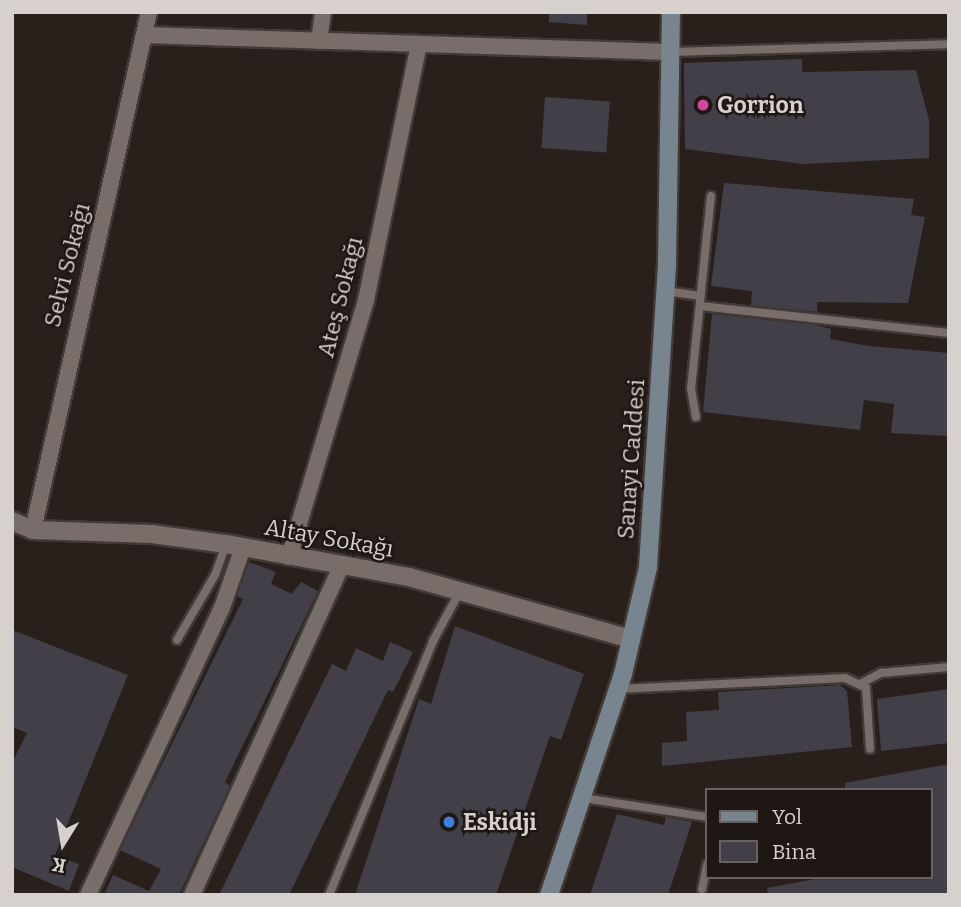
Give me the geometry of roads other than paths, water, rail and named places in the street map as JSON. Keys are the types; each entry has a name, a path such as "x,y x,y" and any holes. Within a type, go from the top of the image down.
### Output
{"main road":[{"name":"Sanayi Caddesi","path":"549,895 618,689 648,568 665,291 671,12"}],"street":[{"name":"Selvi Sokağı","path":"33,530 149,12"},
{"path":"319,41 323,12"},
{"path":"144,35 670,52"},
{"name":"Ateş Sokağı","path":"289,557 366,300 419,44"},
{"name":"Altay Sokağı","path":"12,521 33,530 152,534 235,545 460,591 631,639"},
{"path":"88,895 222,608 235,545"},
{"path":"192,895 341,566"}],"lane":[{"path":"670,52 949,44"},
{"path":"696,417 691,389 711,196"},
{"path":"665,291 700,301 949,333"},
{"path":"177,640 235,545"},
{"path":"329,895 433,642 460,591"},
{"path":"860,684 866,676 881,673 949,667"},
{"path":"618,689 835,677 866,688 870,749"},
{"path":"582,798 706,817"},
{"path":"702,889 706,870"}],"place":[{"name":"Gorrion","path":"703,105"},
{"name":"Eskidji","path":"449,822"}]}
